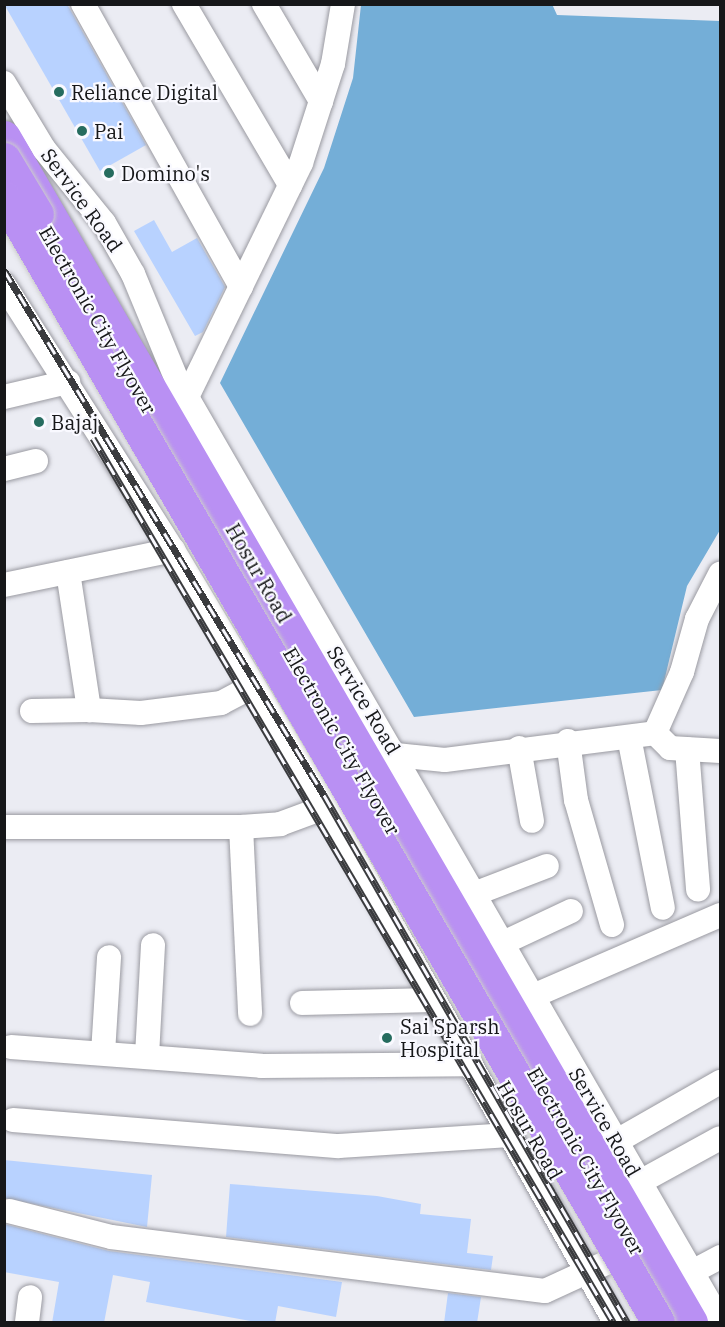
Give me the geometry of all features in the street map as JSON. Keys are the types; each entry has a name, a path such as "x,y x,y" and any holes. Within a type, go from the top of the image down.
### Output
{"highway":[{"name":"Hosur Road","path":"4,137 384,762 695,1314"},
{"name":"Electronic City Flyover","path":"4,159 695,1314"},
{"name":"Electronic City Flyover","path":"4,197 695,1314"},
{"name":"Hosur Road","path":"4,221 596,1267 641,1323"},
{"path":"330,798 384,762"}],"street":[{"path":"83,4 240,287"},
{"path":"184,4 290,185"},
{"path":"264,4 321,100"},
{"path":"187,397 290,185 321,100 343,4"},
{"name":"Service Road","path":"4,83 44,149 104,223 133,274 187,397 384,762 413,783 474,894 692,1272 695,1314"},
{"name":"Hosur Road","path":"4,285 39,345 68,382 172,550 251,687 330,798 433,1000 510,1135 596,1267 615,1323"},
{"path":"4,397 68,382"},
{"path":"4,469 36,461"},
{"path":"4,585 172,550"},
{"path":"68,572 89,710"},
{"path":"655,733 682,672 697,619 720,574"},
{"path":"32,711 89,710 141,713 221,703 251,687"},
{"path":"384,762 445,760 568,741 655,733"},
{"path":"655,733 670,748 720,751"},
{"path":"629,737 663,908"},
{"path":"568,741 576,800 612,925"},
{"path":"519,748 532,821"},
{"path":"687,749 698,890"},
{"path":"413,783 445,760"},
{"path":"4,827 241,827 280,824 330,798"},
{"path":"241,827 250,1014"},
{"path":"474,894 547,866"},
{"path":"503,943 571,911"},
{"path":"533,996 720,915"},
{"path":"147,1056 153,945"},
{"path":"103,1053 109,957"},
{"path":"302,1003 433,1000"},
{"path":"11,1047 261,1066 471,1064"},
{"path":"617,1141 720,1083"},
{"path":"13,1120 339,1146 510,1135"},
{"path":"640,1182 720,1138"},
{"path":"9,1211 111,1237 456,1282 544,1291 596,1267"},
{"path":"692,1272 720,1257"},
{"path":"27,1323 30,1298"}],"water":[{"path":"552,4 557,15 720,21 720,530 687,586 662,690 414,717 220,383 324,168 353,78 361,5"}],"building":[{"path":"4,4 67,4 146,145 100,171"},
{"path":"154,220 172,252 197,238 225,287 203,332 195,336 134,231"},
{"path":"4,1160 152,1175 147,1227 4,1198"},
{"path":"230,1184 377,1196 421,1204 420,1214 471,1219 467,1253 493,1256 491,1270 226,1237"},
{"path":"4,1224 109,1251 342,1282 336,1317 278,1306 275,1323 261,1323 146,1302 150,1282 113,1275 104,1323 52,1323 59,1282 4,1272"},
{"path":"448,1293 481,1297 477,1323 444,1323"}],"railway":[{"path":"4,270 324,795 627,1322"},
{"path":"93,438 613,1322"}],"place":[{"name":"Reliance Digital","path":"59,92"},
{"name":"Pai","path":"82,131"},
{"name":"Domino's","path":"109,173"},
{"name":"Bajaj","path":"39,422"},
{"name":"Sai Sparsh Hospital","path":"387,1038"}]}
